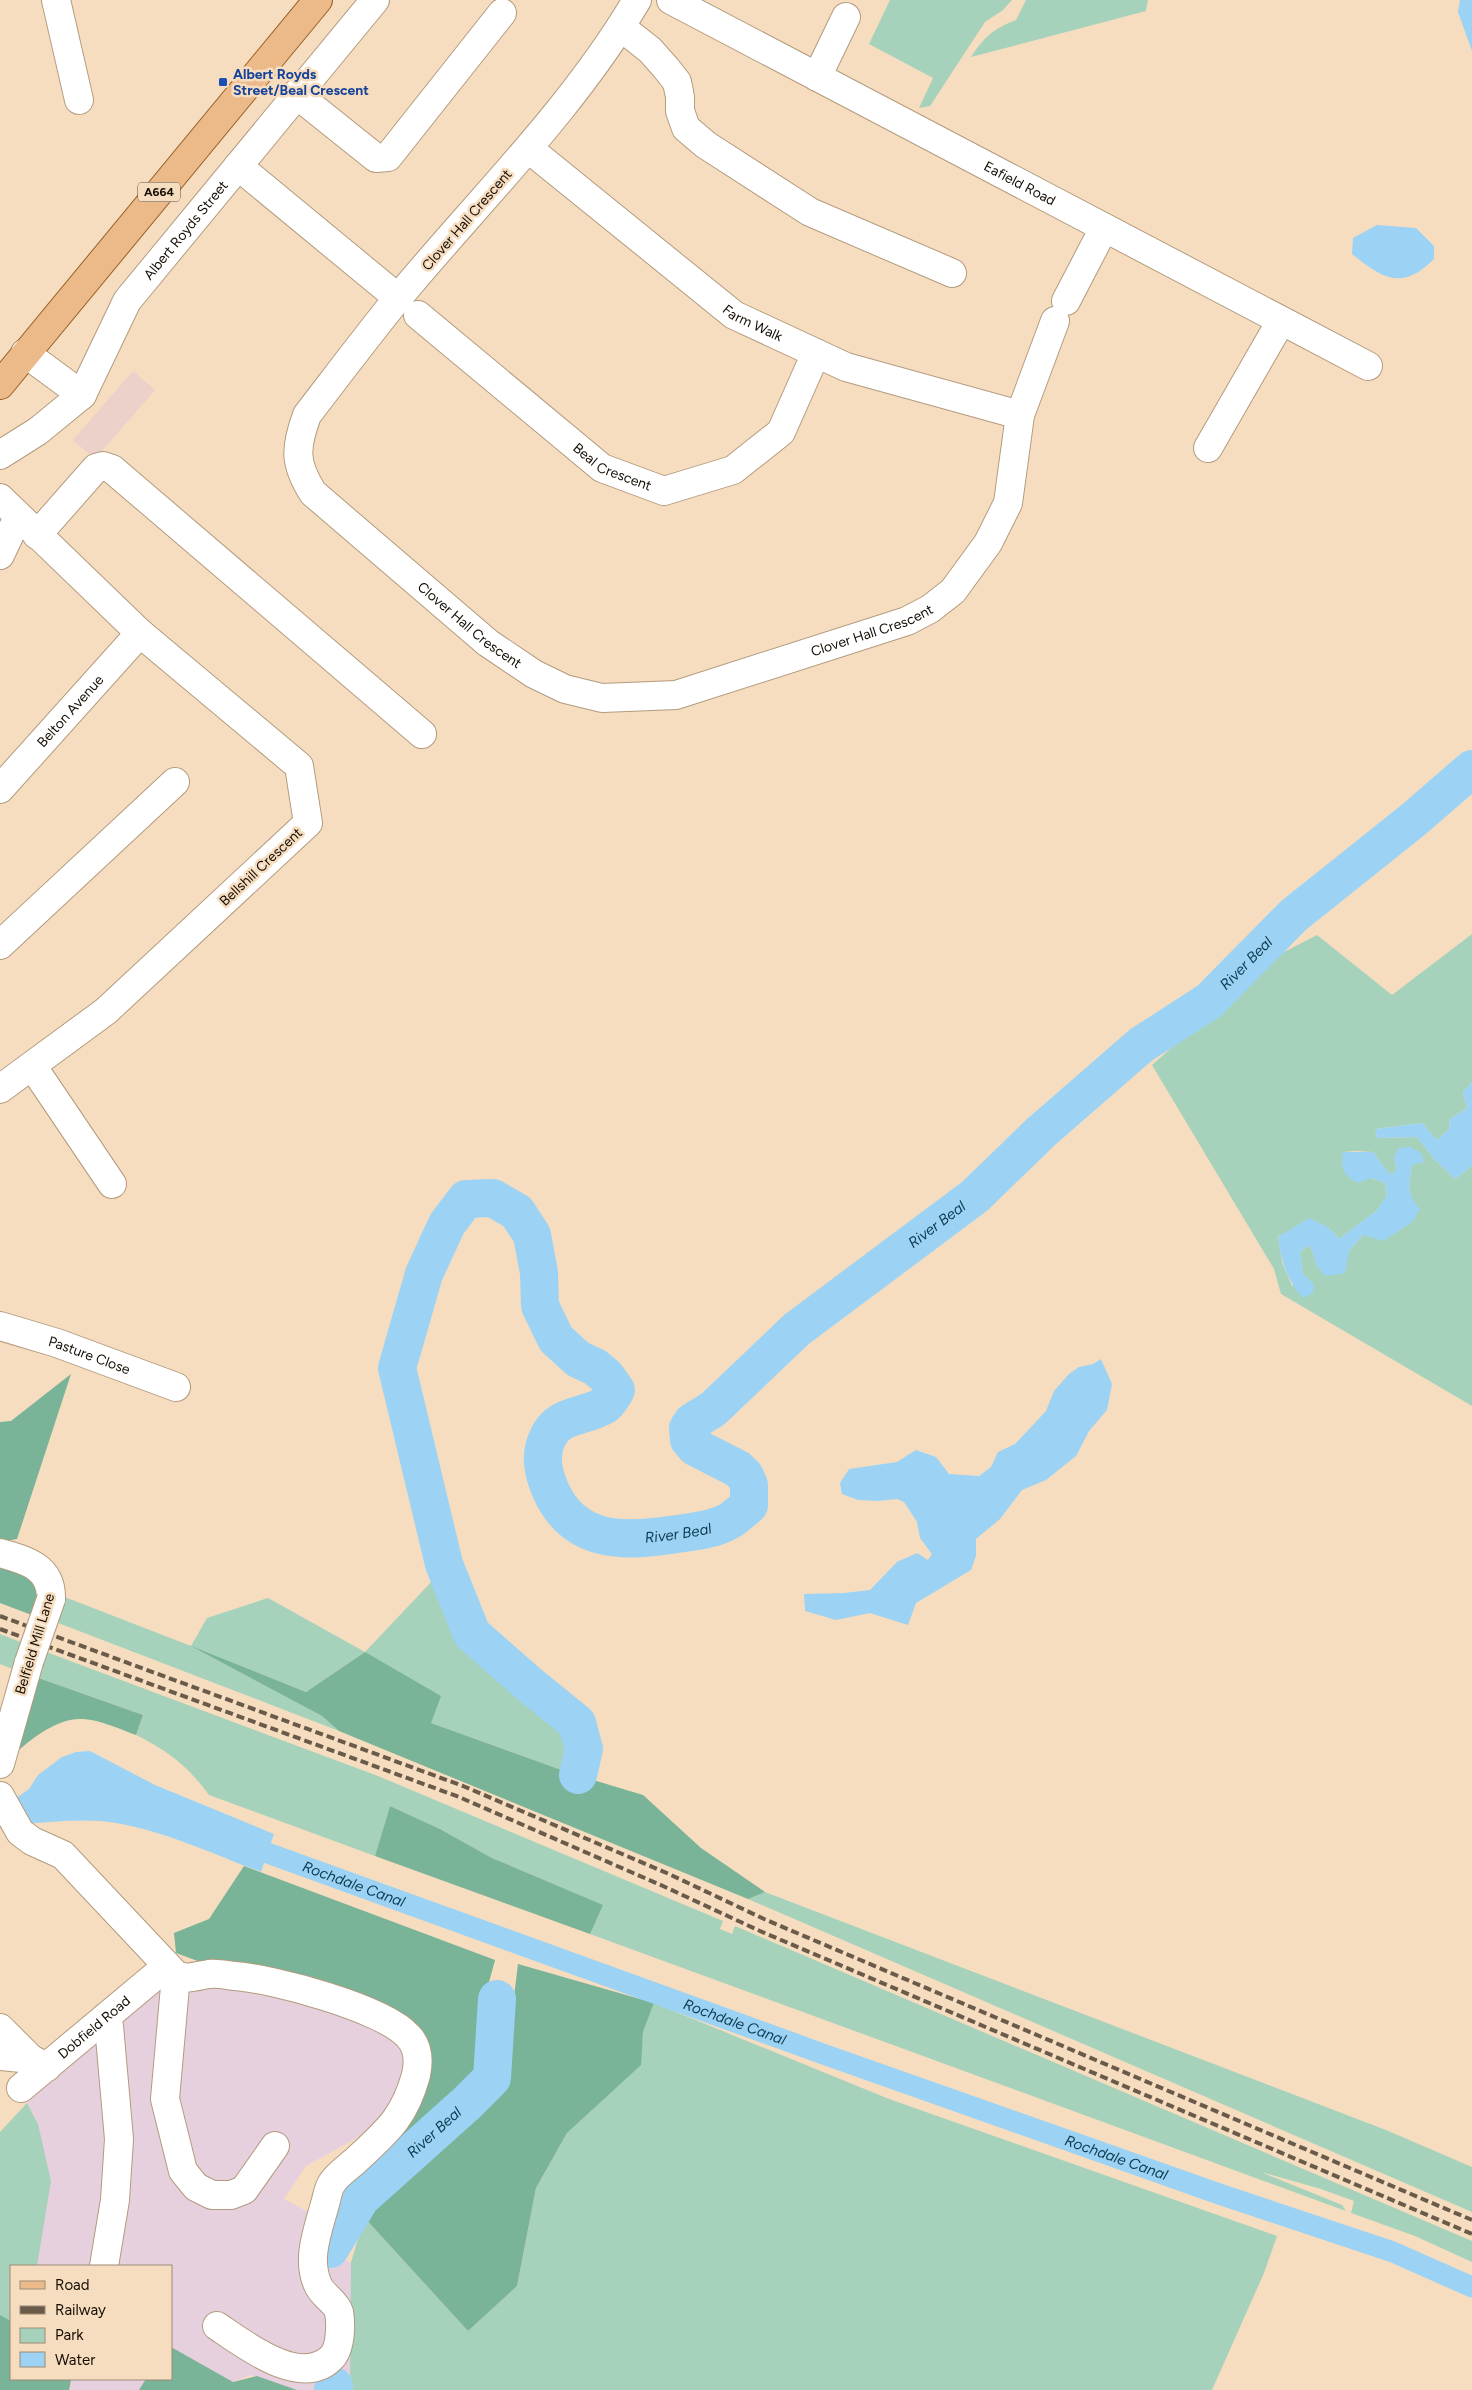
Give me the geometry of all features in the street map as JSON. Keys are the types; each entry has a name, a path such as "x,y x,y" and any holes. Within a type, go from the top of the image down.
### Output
{"main road":[{"name":"A664","path":"0,385 318,0"}],"street":[{"path":"56,0 79,100"},
{"name":"Albert Royds Street","path":"0,455 38,431 82,395 127,301 375,0"},
{"name":"Clover Hall Crescent","path":"637,0 620,27 529,149 408,307 307,415 299,438 298,465 313,493 488,643 534,674 565,688 602,698 676,695 907,621 930,609 954,591 988,543 1008,503 1020,415 1061,311 1104,228"},
{"name":"Eafield Road","path":"671,0 1368,366"},
{"path":"296,94 376,158 388,158 502,13"},
{"path":"817,77 846,17"},
{"path":"620,27 650,50 677,82 680,111 686,128 706,145 810,212 952,273"},
{"name":"Farm Walk","path":"529,149 734,315 846,368 1020,415"},
{"name":"Beal Crescent","path":"238,166 602,468 664,491 733,470 782,432 816,353"},
{"path":"1208,448 1281,321"},
{"path":"25,353 82,395"},
{"path":"0,555 18,517 96,468 103,466 112,469 422,734"},
{"name":"Bellshill Crescent","path":"0,1089 33,1067 106,1012 308,823 299,766 140,633 18,517"},
{"name":"Belton Avenue","path":"0,789 140,633"},
{"path":"0,945 175,782"},
{"path":"33,1067 112,1184"},
{"name":"Pasture Close","path":"0,1326 57,1343 176,1388"},
{"name":"Belfield Mill Lane","path":"0,1553 18,1557 36,1566 46,1576 52,1587 51,1599 29,1662 0,1764"},
{"path":"0,1796 20,1832 32,1841 63,1855 171,1970 184,1978 210,1974 249,1977 345,2002 398,2026 415,2044 418,2057 412,2089 403,2110 393,2126 331,2183 320,2218 312,2257 318,2285 338,2310 337,2351 328,2362 316,2368 291,2369 268,2360 217,2326"},
{"path":"171,1970 165,2099 183,2171 196,2187 212,2195 231,2196 244,2190 274,2146"},
{"name":"Dobfield Road","path":"21,2088 39,2063 171,1970"},
{"path":"104,2265 115,2200 118,2139 109,2026 106,2017"},
{"path":"0,2028 39,2063"},
{"path":"0,2056 39,2063"}],"shaded area":[{"path":"133,371 155,390 95,459 73,440"},
{"path":"210,1977 385,2027 406,2053 404,2074 398,2096 384,2117 355,2139 306,2166 284,2199 333,2225 322,2246 392,2286 348,2386 330,2390 297,2390 251,2375 233,2382 227,2390 16,2390 18,2380 172,2380 172,2265 37,2265 38,2124 27,2103 133,2004 159,1992"}],"green space":[{"path":"890,0 1012,0 1003,10 985,22 930,106 919,108 933,78 869,44"},
{"path":"1026,0 1148,0 1146,11 971,57 990,34 1016,20"},
{"path":"1472,934 1472,1082 1463,1092 1467,1108 1450,1119 1449,1129 1437,1140 1422,1123 1375,1129 1377,1138 1417,1137 1435,1160 1455,1179 1472,1166 1472,1406 1281,1294 1274,1269 1152,1065 1195,1027 1259,965 1317,935 1392,995","holes":["1343,1152 1373,1152 1388,1172 1394,1174 1396,1169 1394,1157 1412,1165 1409,1182 1411,1199 1363,1235 1349,1251 1317,1266 1311,1248 1307,1246 1300,1252 1303,1274 1292,1286 1282,1262 1278,1236 1328,1227 1339,1239 1376,1211 1387,1196 1385,1183 1371,1178"]},
{"path":"71,1374 17,1539 5,1541 0,1539 0,1422 11,1421"},
{"path":"0,1562 33,1578 40,1597 37,1617 0,1603"},
{"path":"435,1578 449,1625 472,1655 523,1698 568,1727 576,1739 570,1773 431,1723 365,1652"},
{"path":"62,1596 191,1646 207,1618 268,1598 365,1652 306,1692 197,1649 322,1716 339,1731 53,1621"},
{"path":"0,1634 28,1645 18,1671 0,1664"},
{"path":"191,1646 306,1692 365,1652 441,1696 431,1723 570,1773 643,1795 701,1848 765,1892 748,1899 339,1731 322,1716"},
{"path":"41,1650 378,1776 723,1921 720,1929 732,1934 735,1926 1472,2241 1472,2262 1415,2236 1351,2213 1354,2201 1321,2189 1261,2172 1342,2205 1346,2211 590,1934 602,1905 492,1858 440,1829 390,1806 375,1856 209,1795 177,1760 136,1735 143,1715 33,1676"},
{"path":"33,1676 143,1715 136,1735 96,1721 73,1719 52,1726 24,1745 9,1759"},
{"path":"390,1806 440,1829 492,1858 603,1905 590,1934 375,1856"},
{"path":"244,1866 495,1960 485,1997 480,2074 344,2202 342,2193 415,2105 424,2068 379,2003 309,1976 249,1966 203,1963 176,1953 174,1933 209,1919"},
{"path":"765,1892 1386,2130 1472,2167 1472,2212 748,1899"},
{"path":"518,1964 654,2003 643,2032 641,2065 567,2133 536,2188 517,2286 468,2331 362,2215 374,2199 504,2079"},
{"path":"654,2003 889,2099 1277,2236 1264,2273 1212,2390 347,2390 350,2379 351,2262 358,2239 362,2215 468,2331 517,2286 536,2188 567,2133 640,2065 643,2032"},
{"path":"27,2103 38,2124 51,2181 37,2265 10,2265 10,2380 71,2380 69,2390 0,2390 0,2132"},
{"path":"0,2315 10,2320 10,2380 71,2380 69,2390 0,2390"},
{"path":"172,2348 233,2382 257,2376 297,2390 139,2390 145,2380 172,2380"}],"water":[{"path":"1460,0 1472,0 1472,51 1458,12"},
{"path":"1377,225 1416,228 1434,246 1434,259 1423,269 1402,278 1393,278 1373,270 1352,254 1353,238"},
{"path":"1472,1082 1472,1166 1455,1179 1435,1160 1417,1137 1377,1138 1375,1129 1422,1123 1437,1140 1449,1129 1450,1119 1467,1108 1463,1092"},
{"path":"1410,1147 1421,1153 1424,1162 1412,1165 1410,1188 1412,1198 1420,1209 1412,1222 1383,1241 1363,1235 1349,1251 1345,1273 1325,1276 1317,1266 1311,1248 1307,1246 1300,1252 1303,1274 1314,1284 1313,1293 1303,1298 1292,1284 1285,1269 1278,1237 1309,1218 1328,1227 1339,1239 1376,1211 1387,1195 1385,1183 1371,1178 1358,1183 1349,1177 1342,1167 1343,1152 1373,1152 1388,1172 1393,1174 1396,1169 1394,1157 1399,1148"},
{"path":"1101,1359 1112,1384 1107,1410 1089,1431 1076,1456 1046,1480 1022,1490 1000,1519 976,1539 976,1556 971,1570 916,1603 908,1625 870,1613 836,1620 805,1611 804,1594 870,1590 897,1562 917,1553 928,1560 932,1554 920,1538 917,1522 904,1502 897,1499 878,1501 858,1500 842,1494 840,1483 849,1469 897,1462 916,1450 936,1457 949,1474 979,1476 991,1467 998,1452 1015,1444 1046,1411 1054,1391 1069,1374 1079,1367 1093,1364"},
{"path":"90,1751 155,1785 274,1834 261,1872 172,1838 116,1823 58,1821 24,1824 12,1801 29,1789 38,1775 62,1757 76,1752"}],"waterway":[{"name":"River Beal","path":"578,1775 584,1749 577,1723 472,1634 444,1564 397,1368 424,1274 447,1224 466,1199 493,1198 517,1212 532,1235 539,1273 540,1306 556,1339 578,1359 595,1367 606,1376 616,1390 605,1405 565,1420 553,1429 548,1437 543,1457 545,1476 560,1507 573,1521 587,1530 603,1536 620,1538 658,1537 714,1527 731,1520 749,1505 749,1485 745,1476 738,1469 695,1447 689,1440 688,1428 692,1422 713,1409 797,1329 975,1196 1041,1132 1141,1045 1209,1001 1294,915 1413,820 1472,769"},
{"name":"Rochdale Canal","path":"240,1843 823,2054 1222,2195 1393,2252 1472,2287"},
{"name":"River Beal","path":"330,2249 361,2198 467,2103 492,2078 497,1999"},
{"name":"River Beal","path":"333,2390 334,2386"}],"railway":[{"path":"0,1616 463,1786 669,1874 764,1919 1472,2220"},
{"path":"0,1629 459,1797 663,1886 760,1931 1472,2234"}],"place":[{"name":"Albert Royds Street/Beal Crescent","path":"223,82"}]}
